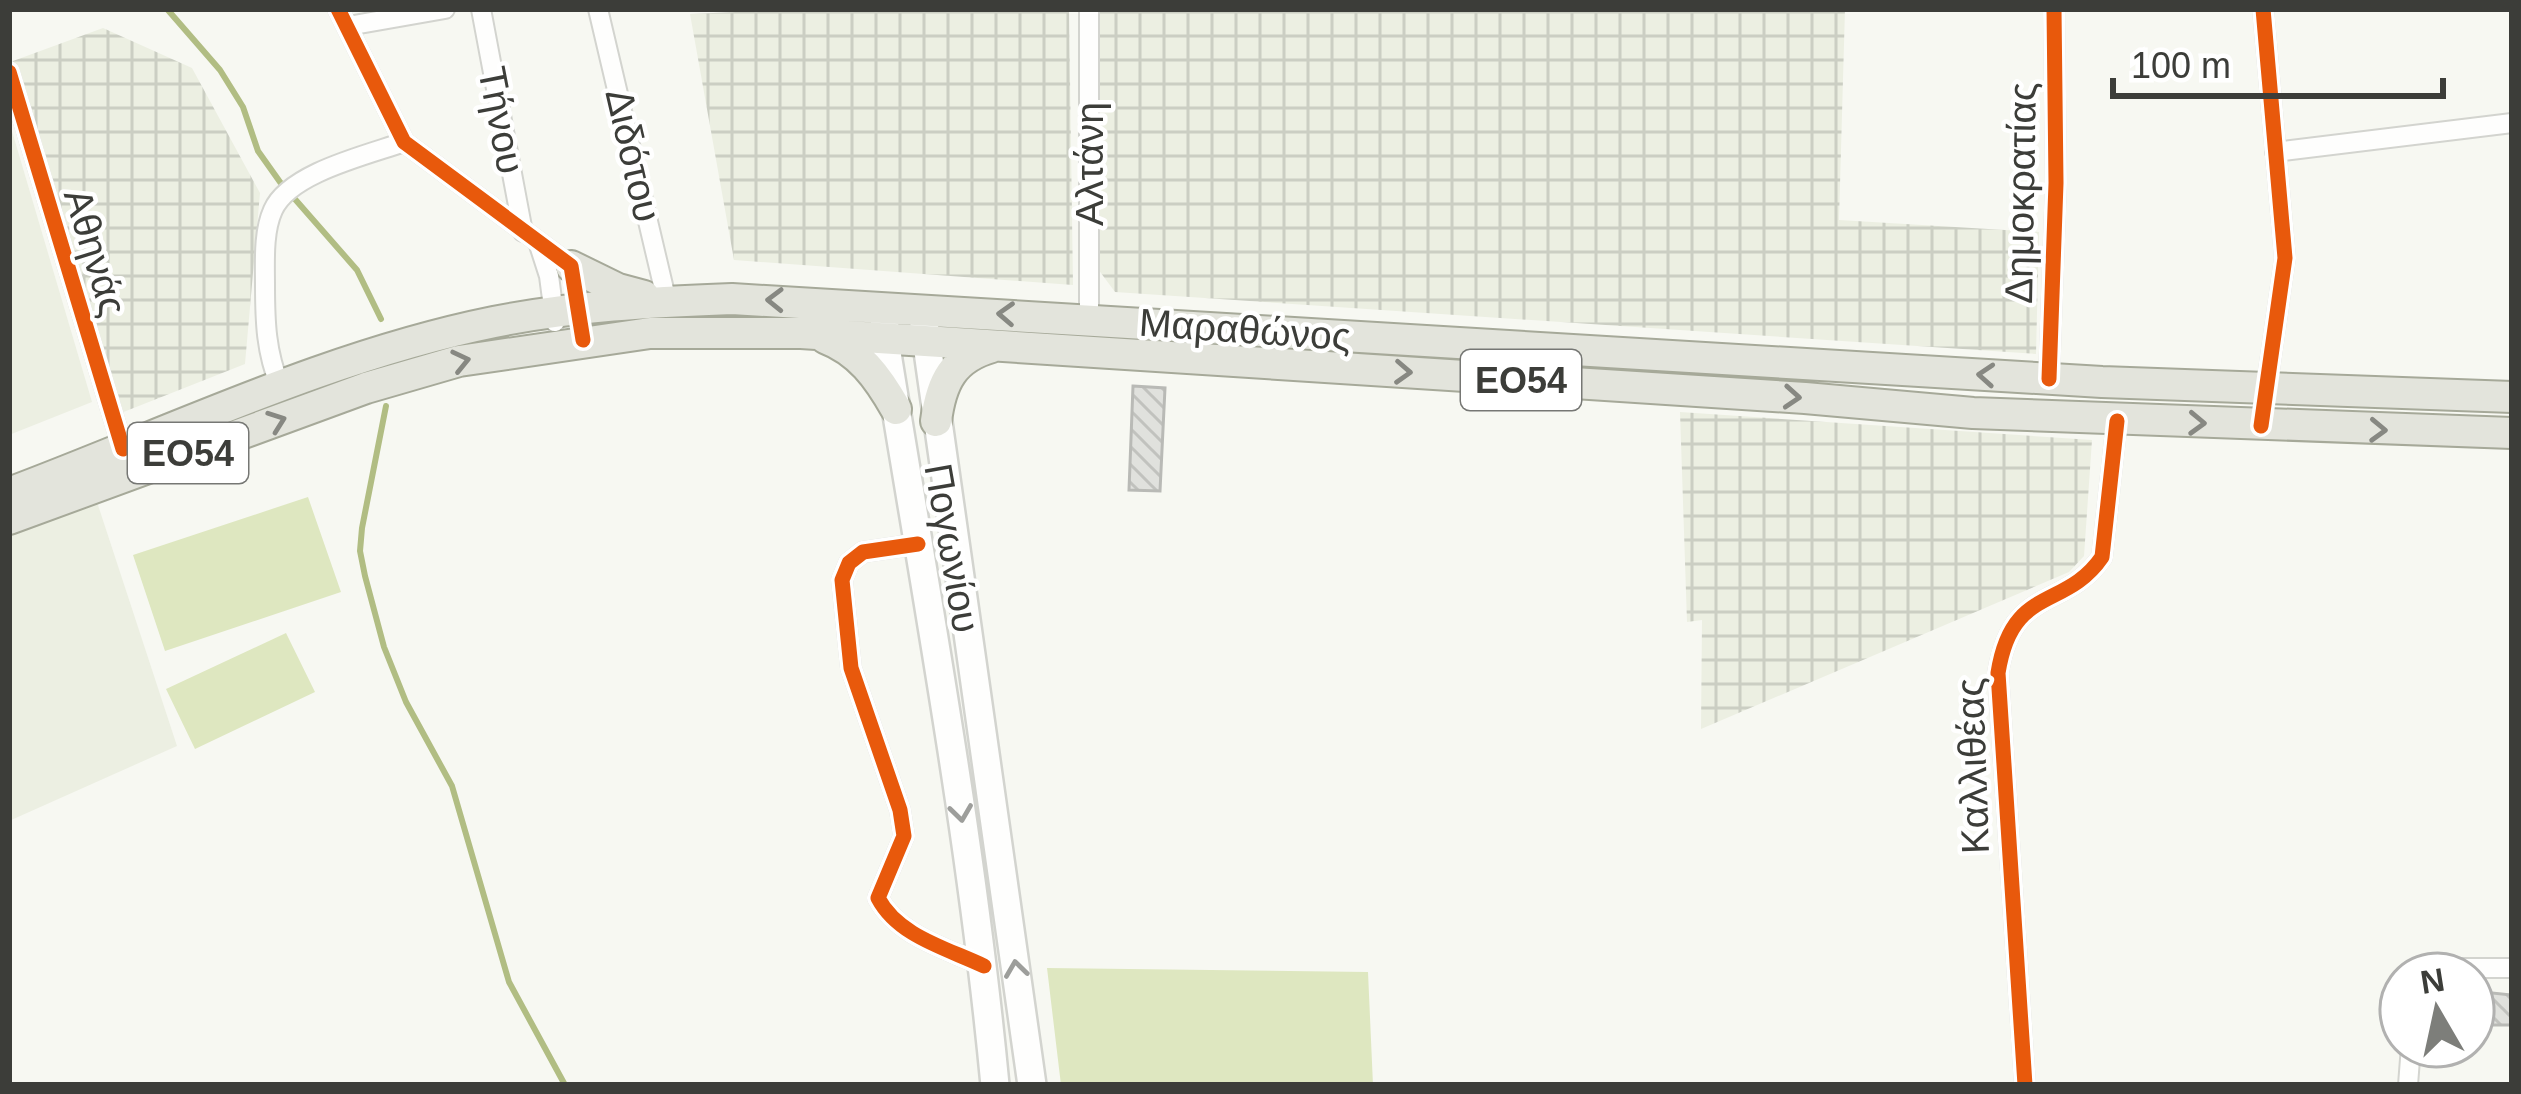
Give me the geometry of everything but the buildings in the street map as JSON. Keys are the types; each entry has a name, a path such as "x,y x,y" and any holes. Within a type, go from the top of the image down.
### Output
{"main road":[{"path":"571,266 618,289 667,302"},
{"name":"Μαραθώνος","path":"9,519 366,388 568,326 667,302 732,299 884,306 2048,379 2512,397"},
{"name":"Πογωνίου","path":"884,306 984,966 994,1085"},
{"name":"Πογωνίου","path":"923,309 1032,1085"},
{"name":"Μαραθώνος","path":"9,493 280,386 426,338 568,326 886,338 2117,421 2512,433"},
{"path":"801,333 830,339 858,357 896,409"},
{"path":"936,421 950,373 964,358 993,346"}],"street":[{"path":"445,9 344,17 404,142 571,266 568,326"},
{"name":"Τήνου","path":"481,9 523,232"},
{"name":"Διδότου","path":"598,9 667,302"},
{"name":"Αλτάνη","path":"1089,9 1089,319"},
{"name":"Δημοκρατίας","path":"2048,379 2056,183 2054,9"},
{"path":"2261,426 2285,258 2263,9"},
{"name":"Αθηνάς","path":"9,72 123,449"},
{"path":"2275,152 2512,123"},
{"path":"280,386 267,356 265,270 270,215 278,200 299,182 404,142"},
{"path":"539,245 568,326"},
{"name":"Καλλιθέας","path":"2025,1085 1997,674 2005,644 2019,619 2036,603 2087,574 2102,557 2117,421"},
{"path":"919,544 863,552 849,563 842,580 850,668 900,809 904,836 878,898 889,917 910,932 984,966"}],"shaded area":[{"path":"1069,9 1073,285 734,260 690,14"},
{"path":"1092,9 1845,9 1839,220 2039,232 2036,354 1115,292 1095,265"},
{"path":"103,28 192,68 260,193 245,364 121,413 14,80 13,61"},
{"path":"9,121 92,402 9,435"},
{"path":"1680,412 2092,440 2084,556 2069,572 1701,729 1702,620 1687,622"},
{"path":"97,502 177,746 9,821 9,535"}],"green space":[{"path":"308,497 341,592 165,651 133,555"},
{"path":"286,633 315,692 195,749 166,689"},
{"path":"1047,968 1368,972 1373,1085 1061,1085"}],"waterway":[{"path":"167,9 220,70 243,107 258,151 357,270 381,319"},
{"path":"386,406 362,528 365,576 384,647 406,702 452,786 509,982 565,1085"}],"cycle path":[{"path":"338,9 404,142 571,266 583,340"},
{"path":"2049,379 2056,183 2054,9"},
{"path":"2261,426 2285,258 2263,9"},
{"path":"9,72 123,449"},
{"path":"2025,1085 1998,673 2005,645 2027,611 2072,585 2102,557 2117,421"},
{"path":"918,544 863,552 849,563 842,580 851,668 900,810 904,836 878,898 910,931 984,966"}]}
